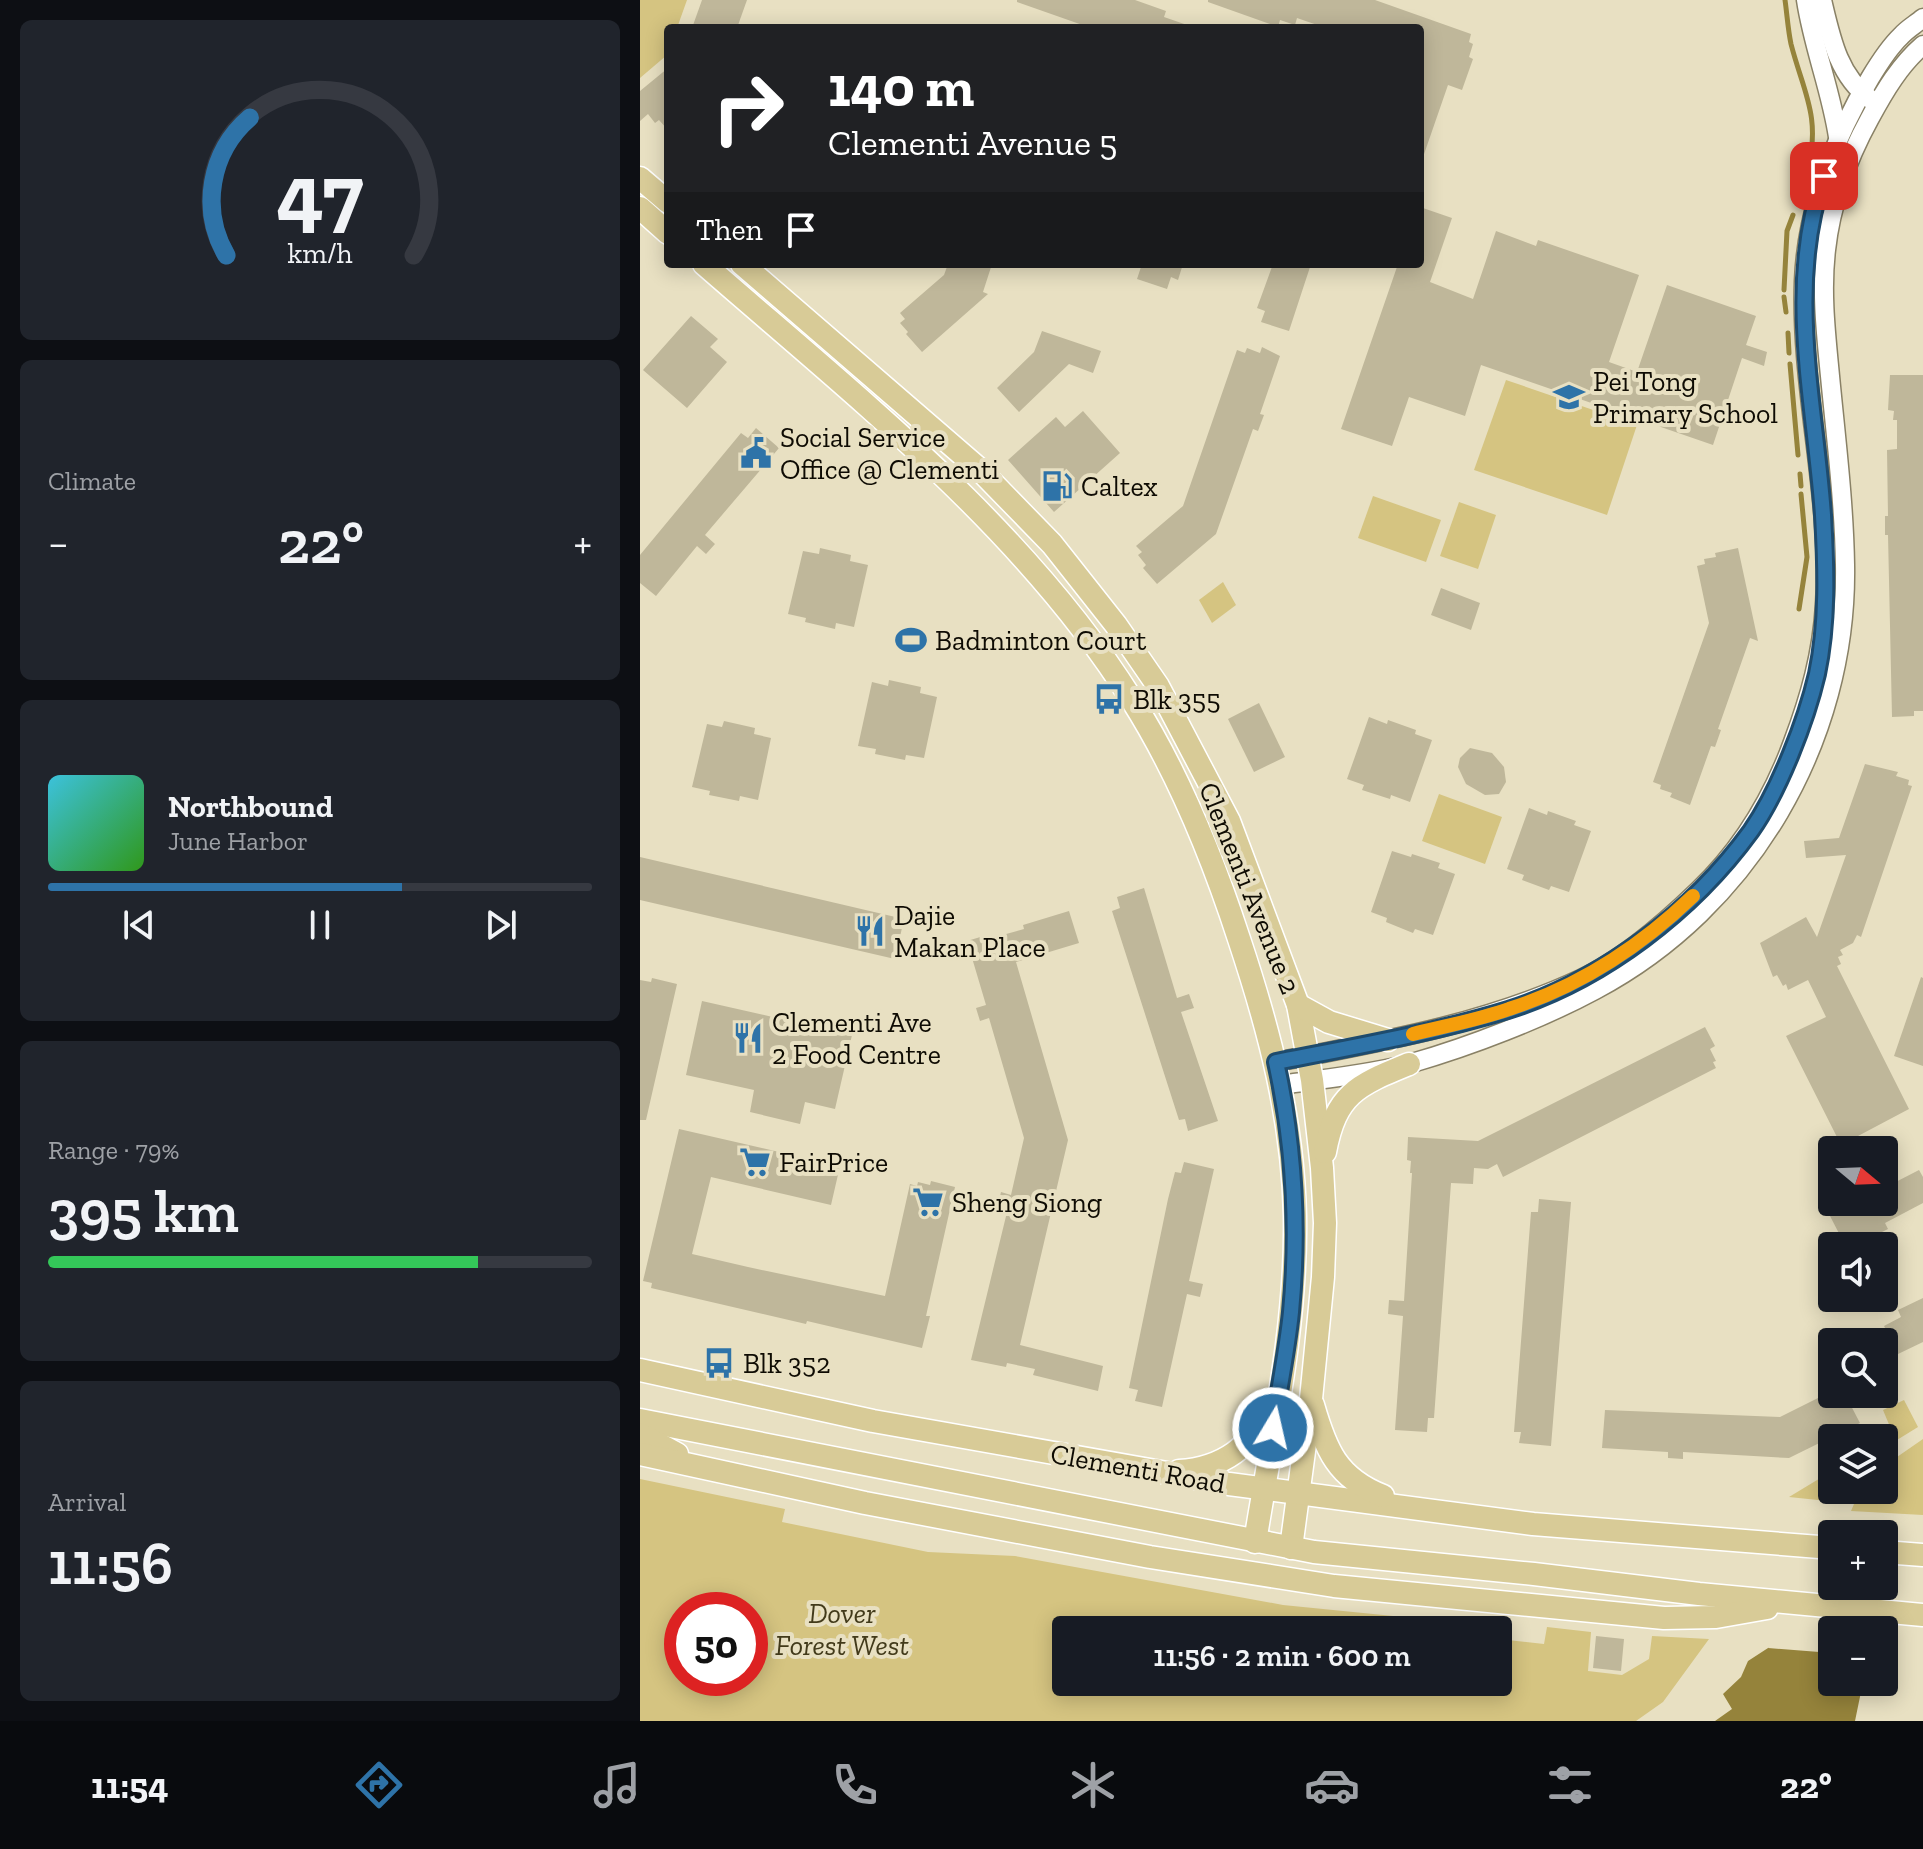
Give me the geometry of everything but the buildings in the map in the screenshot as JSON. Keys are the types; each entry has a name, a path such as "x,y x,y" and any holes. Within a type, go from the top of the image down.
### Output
{"main road":[{"path":"640,178 664,199"},
{"path":"640,208 664,229"},
{"name":"Clementi Avenue 2","path":"709,268 903,437 1030,566 1093,643 1133,701 1201,835 1257,990 1281,1085 1293,1171 1294,1247 1290,1316 1255,1542"},
{"name":"Clementi Avenue 2","path":"747,268 978,468 1052,544 1116,625 1158,686 1229,821 1298,1005 1312,1080 1322,1168 1325,1223 1323,1277 1291,1548"},
{"path":"1239,939 1246,941 1256,938 1267,932 1269,926"},
{"path":"1298,1005 1329,1022 1388,1040"},
{"path":"1322,1168 1329,1130 1339,1107 1364,1083 1409,1064"},
{"name":"Clementi Road","path":"640,1370 873,1421 1263,1489 1533,1524 1818,1547"},
{"path":"1311,1399 1334,1462 1362,1488 1414,1508"},
{"path":"1158,1473 1191,1470 1236,1454 1254,1437 1276,1405"},
{"name":"Clementi Road","path":"640,1420 1291,1548 1796,1604 1923,1615"},
{"path":"640,1434 712,1468"},
{"name":"Clementi Road","path":"640,1454 865,1503 1150,1557 1342,1587 1664,1618 1716,1617 1796,1604"},
{"path":"1898,1553 1923,1555"},
{"path":"1891,1612 1923,1628"}],"street":[{"path":"1806,0 1811,34 1833,70 1851,112 1867,123"},
{"path":"1822,0 1833,70 1838,139"},
{"path":"1276,1062 1388,1040 1510,1009 1585,977 1646,937 1725,865 1753,828 1780,779 1817,672 1825,606 1823,512 1804,326 1807,247 1816,199 1838,139 1861,93 1899,37 1923,18"},
{"path":"1281,1085 1409,1064 1482,1040 1595,990 1656,950 1694,919 1750,857 1795,787 1824,719 1842,642 1845,568 1843,512 1825,325 1826,250 1837,199 1853,152 1904,61 1923,45"},
{"path":"1833,70 1880,65"},
{"path":"1833,70 1877,105"},
{"path":"903,437 922,418"}],"green space":[{"path":"640,0 687,0 678,24 664,24 664,58 640,78"},
{"path":"1506,380 1637,425 1607,515 1474,470"},
{"path":"1373,496 1441,520 1426,562 1358,538"},
{"path":"1459,502 1496,515 1478,569 1440,556"},
{"path":"1223,582 1236,605 1212,623 1199,600"},
{"path":"1439,794 1502,817 1485,864 1422,841"},
{"path":"1904,1400 1918,1427 1898,1439 1898,1424 1889,1424 1883,1410 1898,1408 1898,1403"},
{"path":"1923,1439 1923,1515 1851,1511 1854,1504 1898,1504 1898,1456"},
{"name":"Dover Forest West","path":"640,1479 785,1509 782,1522 928,1552 1015,1556 1283,1605 1393,1616 1052,1616 1052,1696 1512,1696 1512,1641 1544,1644 1547,1627 1591,1632 1588,1671 1622,1675 1649,1659 1652,1636 1709,1639 1663,1702 1636,1721 640,1721"},
{"path":"1818,1479 1818,1500 1789,1497"}],"shaded area":[{"path":"1842,1600 1884,1600 1884,1616 1818,1616 1818,1696 1860,1696 1855,1721 1715,1721 1732,1709 1723,1694 1741,1677 1748,1661"}],"pier":[{"path":"1923,1544 1923,1629 1898,1646 1898,1616 1818,1616 1818,1652 1768,1648 1774,1639 1835,1600 1898,1600 1898,1559"}],"waterway":[{"path":"1785,0 1791,44 1811,118 1813,133 1808,168"},
{"path":"1784,290 1787,231 1793,215"},
{"path":"1784,297 1786,312"},
{"path":"1788,333 1789,353"},
{"path":"1790,364 1798,455"},
{"path":"1800,474 1801,486"},
{"path":"1799,609 1807,557 1801,494"}],"slow traffic":[{"path":"1413,1034 1510,1009 1585,977 1646,937 1693,896"}],"place":[{"name":"Pei Tong Primary School","path":"1569,397"},
{"name":"Social Service Office @ Clementi","path":"756,453"},
{"name":"Caltex","path":"1057,486"},
{"name":"Badminton Court","path":"911,640"},
{"name":"Blk 355","path":"1109,699"},
{"name":"Dajie Makan Place","path":"870,931"},
{"name":"Clementi Ave 2 Food Centre","path":"748,1038"},
{"name":"FairPrice","path":"755,1162"},
{"name":"Sheng Siong","path":"928,1202"},
{"name":"Blk 352","path":"719,1363"}],"route":[{"path":"1273,1428 1290,1316 1295,1218 1293,1171 1276,1062 1388,1040 1510,1009 1585,977 1646,937 1725,865 1753,828 1780,779 1817,672 1825,606 1823,512 1804,326 1807,247 1816,199 1824,176"}]}
